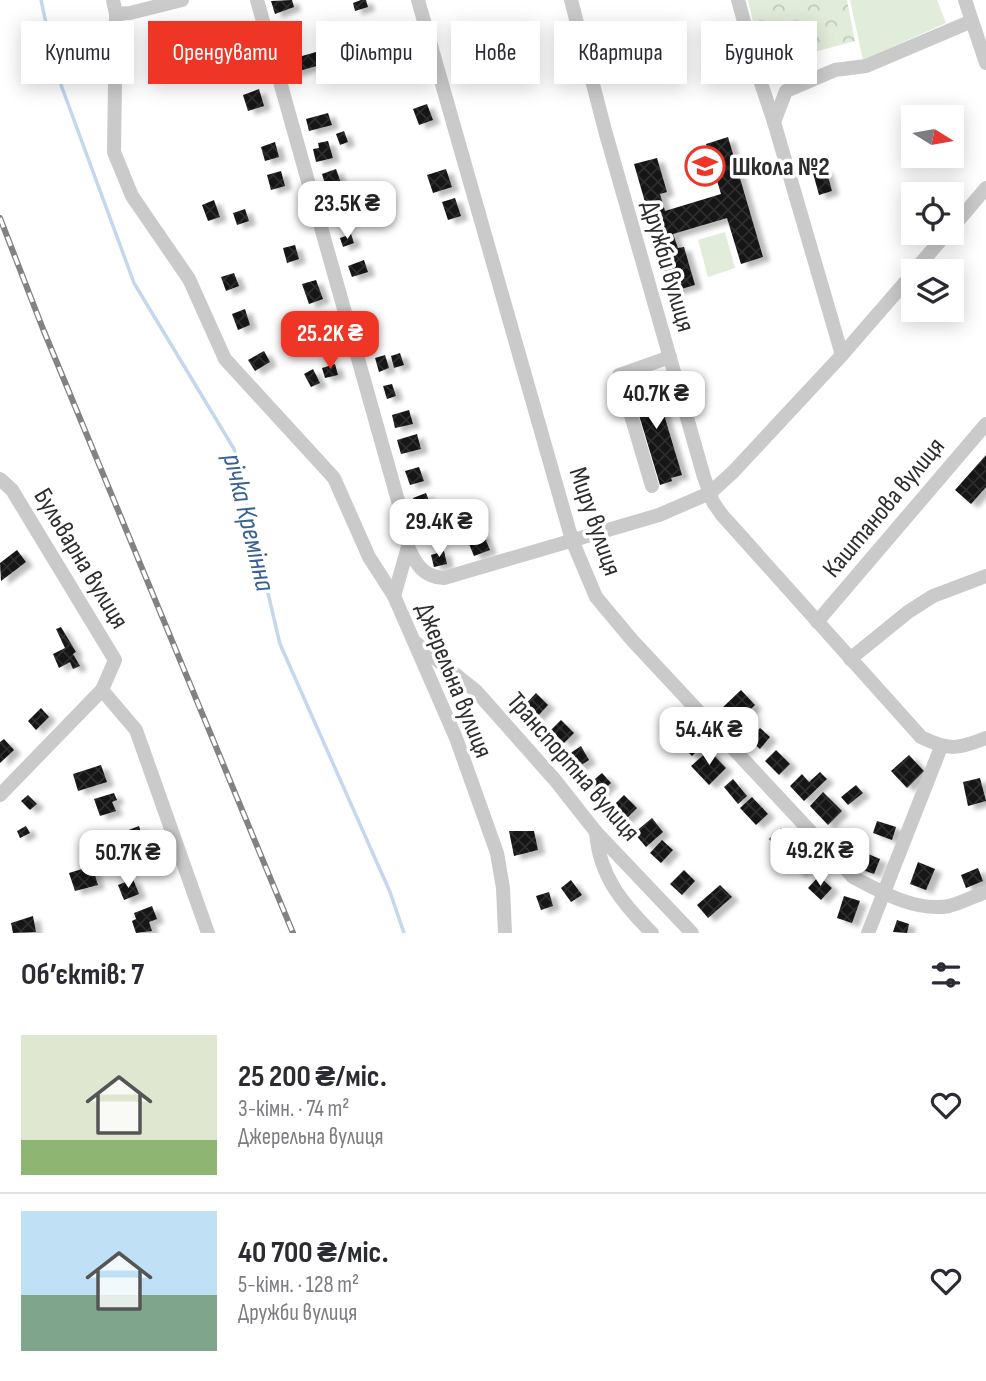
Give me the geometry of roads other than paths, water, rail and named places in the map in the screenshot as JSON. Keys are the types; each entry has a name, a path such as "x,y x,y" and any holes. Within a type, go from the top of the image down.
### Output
{"street":[{"path":"182,0 130,13 115,7 114,152 132,196 188,279 225,359 334,478 369,556 394,596"},
{"name":"Джерельна вулиця","path":"257,0 393,478 408,547 394,596 456,738 497,853 503,888 505,933"},
{"name":"Миру вулиця","path":"418,0 572,540 596,597 632,640 853,877 884,894 921,905 948,906 986,892"},
{"name":"Дружби вулиця","path":"570,0 710,493 722,515 850,659 922,737 942,747"},
{"path":"738,0 842,355"},
{"path":"965,0 986,63"},
{"path":"774,122 786,91 835,70 866,66 972,21"},
{"path":"964,214 986,188"},
{"path":"925,259 937,245"},
{"path":"408,547 418,567 435,578 444,578 659,515 710,493 733,472 842,355 901,287"},
{"path":"652,486 619,375 670,357"},
{"name":"Каштанова вулиця","path":"817,622 986,425"},
{"name":"Бульварна вулиця","path":"0,479 12,490 115,660 102,690"},
{"path":"850,659 908,612 933,596 986,576"},
{"name":"Транспортна вулиця","path":"412,639 476,691 555,780 596,832 692,933"},
{"path":"0,795 102,690 135,730 208,933"},
{"path":"868,933 942,747 964,747 986,738"},
{"path":"596,832 597,851 611,885 622,903 652,933"}],"waterway":[{"name":"річка Кремінна","path":"41,0 57,74 134,283 234,449 280,644 390,892 404,933"}],"railway":[{"path":"0,218 43,329 293,933"}],"place":[{"name":"Школа №2","path":"705,166"}]}
